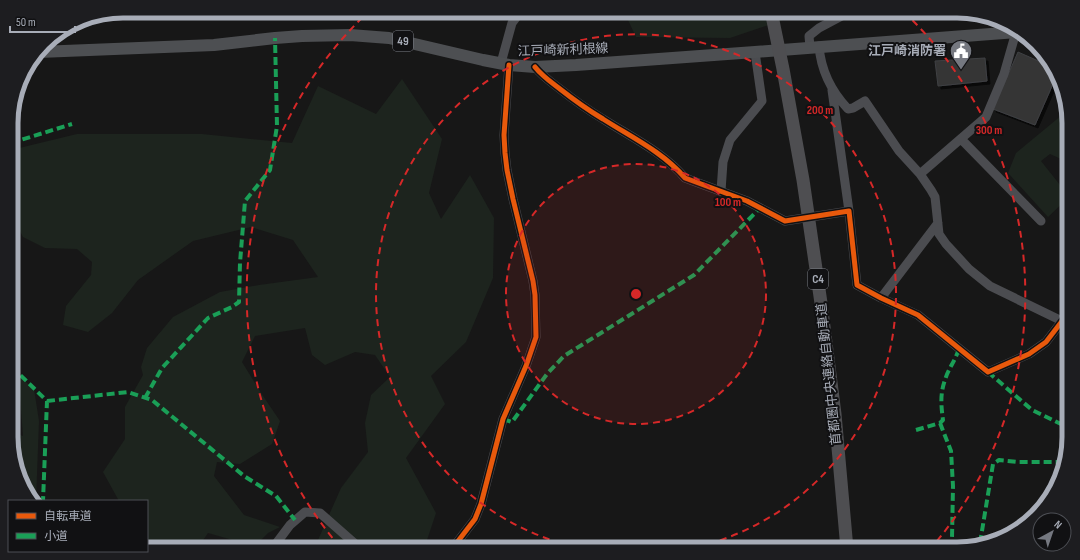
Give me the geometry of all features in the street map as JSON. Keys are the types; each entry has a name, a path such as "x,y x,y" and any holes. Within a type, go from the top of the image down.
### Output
{"highway":[{"name":"首都圏中央連絡自動車道","path":"773,18 784,69 804,180 835,414 846,542"}],"main road":[{"name":"江戸崎新利根線","path":"46,52 214,45 295,36 350,35 389,38 505,64 535,67 760,52 1010,33"}],"street":[{"path":"457,542 474,519 481,504 503,419 526,366 536,337 536,296 513,199 505,153 505,64 512,23 516,18"},
{"path":"838,18 819,28 809,36 812,47 820,56 832,89 838,98 848,109 853,108 865,101 900,152 920,174 935,197 940,234 946,244 969,269 990,286 1062,322"},
{"path":"920,174 986,116 1004,74 1016,36"},
{"path":"721,191 723,162 730,140 762,101 760,52"},
{"path":"535,67 541,74 574,100 649,147 678,170 685,178 747,201 785,221 846,212"},
{"path":"832,89 846,212 857,285 918,315 988,372 1029,354 1046,342 1062,326"},
{"path":"961,139 1041,221"},
{"path":"881,298 938,223"},
{"path":"277,542 290,525 305,512 320,513 353,542"}],"shaded area":[{"path":"628,18 789,18 730,38 636,37"},
{"path":"402,79 442,139 429,193 441,219 470,175 494,218 493,278 466,342 431,376 445,404 406,458 436,513 426,542 317,542 341,488 368,452 365,423 371,395 390,377 375,355 355,352 325,365 312,355 305,328 255,336 242,362 280,421 272,444 240,464 217,462 214,476 244,515 280,527 268,533 259,542 236,542 208,533 202,542 148,542 148,500 118,500 103,472 125,439 125,407 143,375 141,367 147,348 173,317 220,292 318,277 293,240 251,227 193,241 138,280 112,313 88,332 63,325 66,306 91,275 92,262 77,249 45,248 23,237 18,227 18,148 77,134 202,134 292,143 318,86 376,114"},
{"path":"1061,115 1062,159 1050,154 1041,161 1062,187 1062,204 1048,217 1008,173 1016,153"},
{"path":"18,375 34,389 39,421 36,496 26,477 19,451 18,434 23,436 20,397 18,396"}],"building":[{"path":"1018,52 1043,63 1054,82 1035,125 993,109"},
{"name":"江戸崎消防署","path":"985,58 987,81 938,86 935,61"}],"marked path":[{"path":"145,398 162,368 208,318 232,307 239,302 240,263 245,201 270,170 277,126 275,38"},
{"path":"18,141 72,124"},
{"path":"503,419 512,422 547,374 564,356 694,275 760,208"},
{"path":"916,430 940,423 943,420 941,404 943,385 959,348"},
{"path":"988,372 1032,410 1062,425"},
{"path":"18,373 47,401 43,500"},
{"path":"47,401 128,392 152,400 244,476 276,496 295,520"},
{"path":"940,423 951,451 953,486 952,542"},
{"path":"981,539 993,464 999,460 1018,462 1059,462"}],"cycle path":[{"path":"457,542 475,519 481,504 503,419 526,366 536,337 535,295 533,281 513,199 505,153 504,135 509,65"},
{"path":"535,67 547,79 581,105 667,160 685,178 747,201 785,221 849,211 857,285 918,315 988,372 1029,354 1046,342 1062,321"}],"place":[{"name":"江戸崎消防署","path":"961,70"}]}
